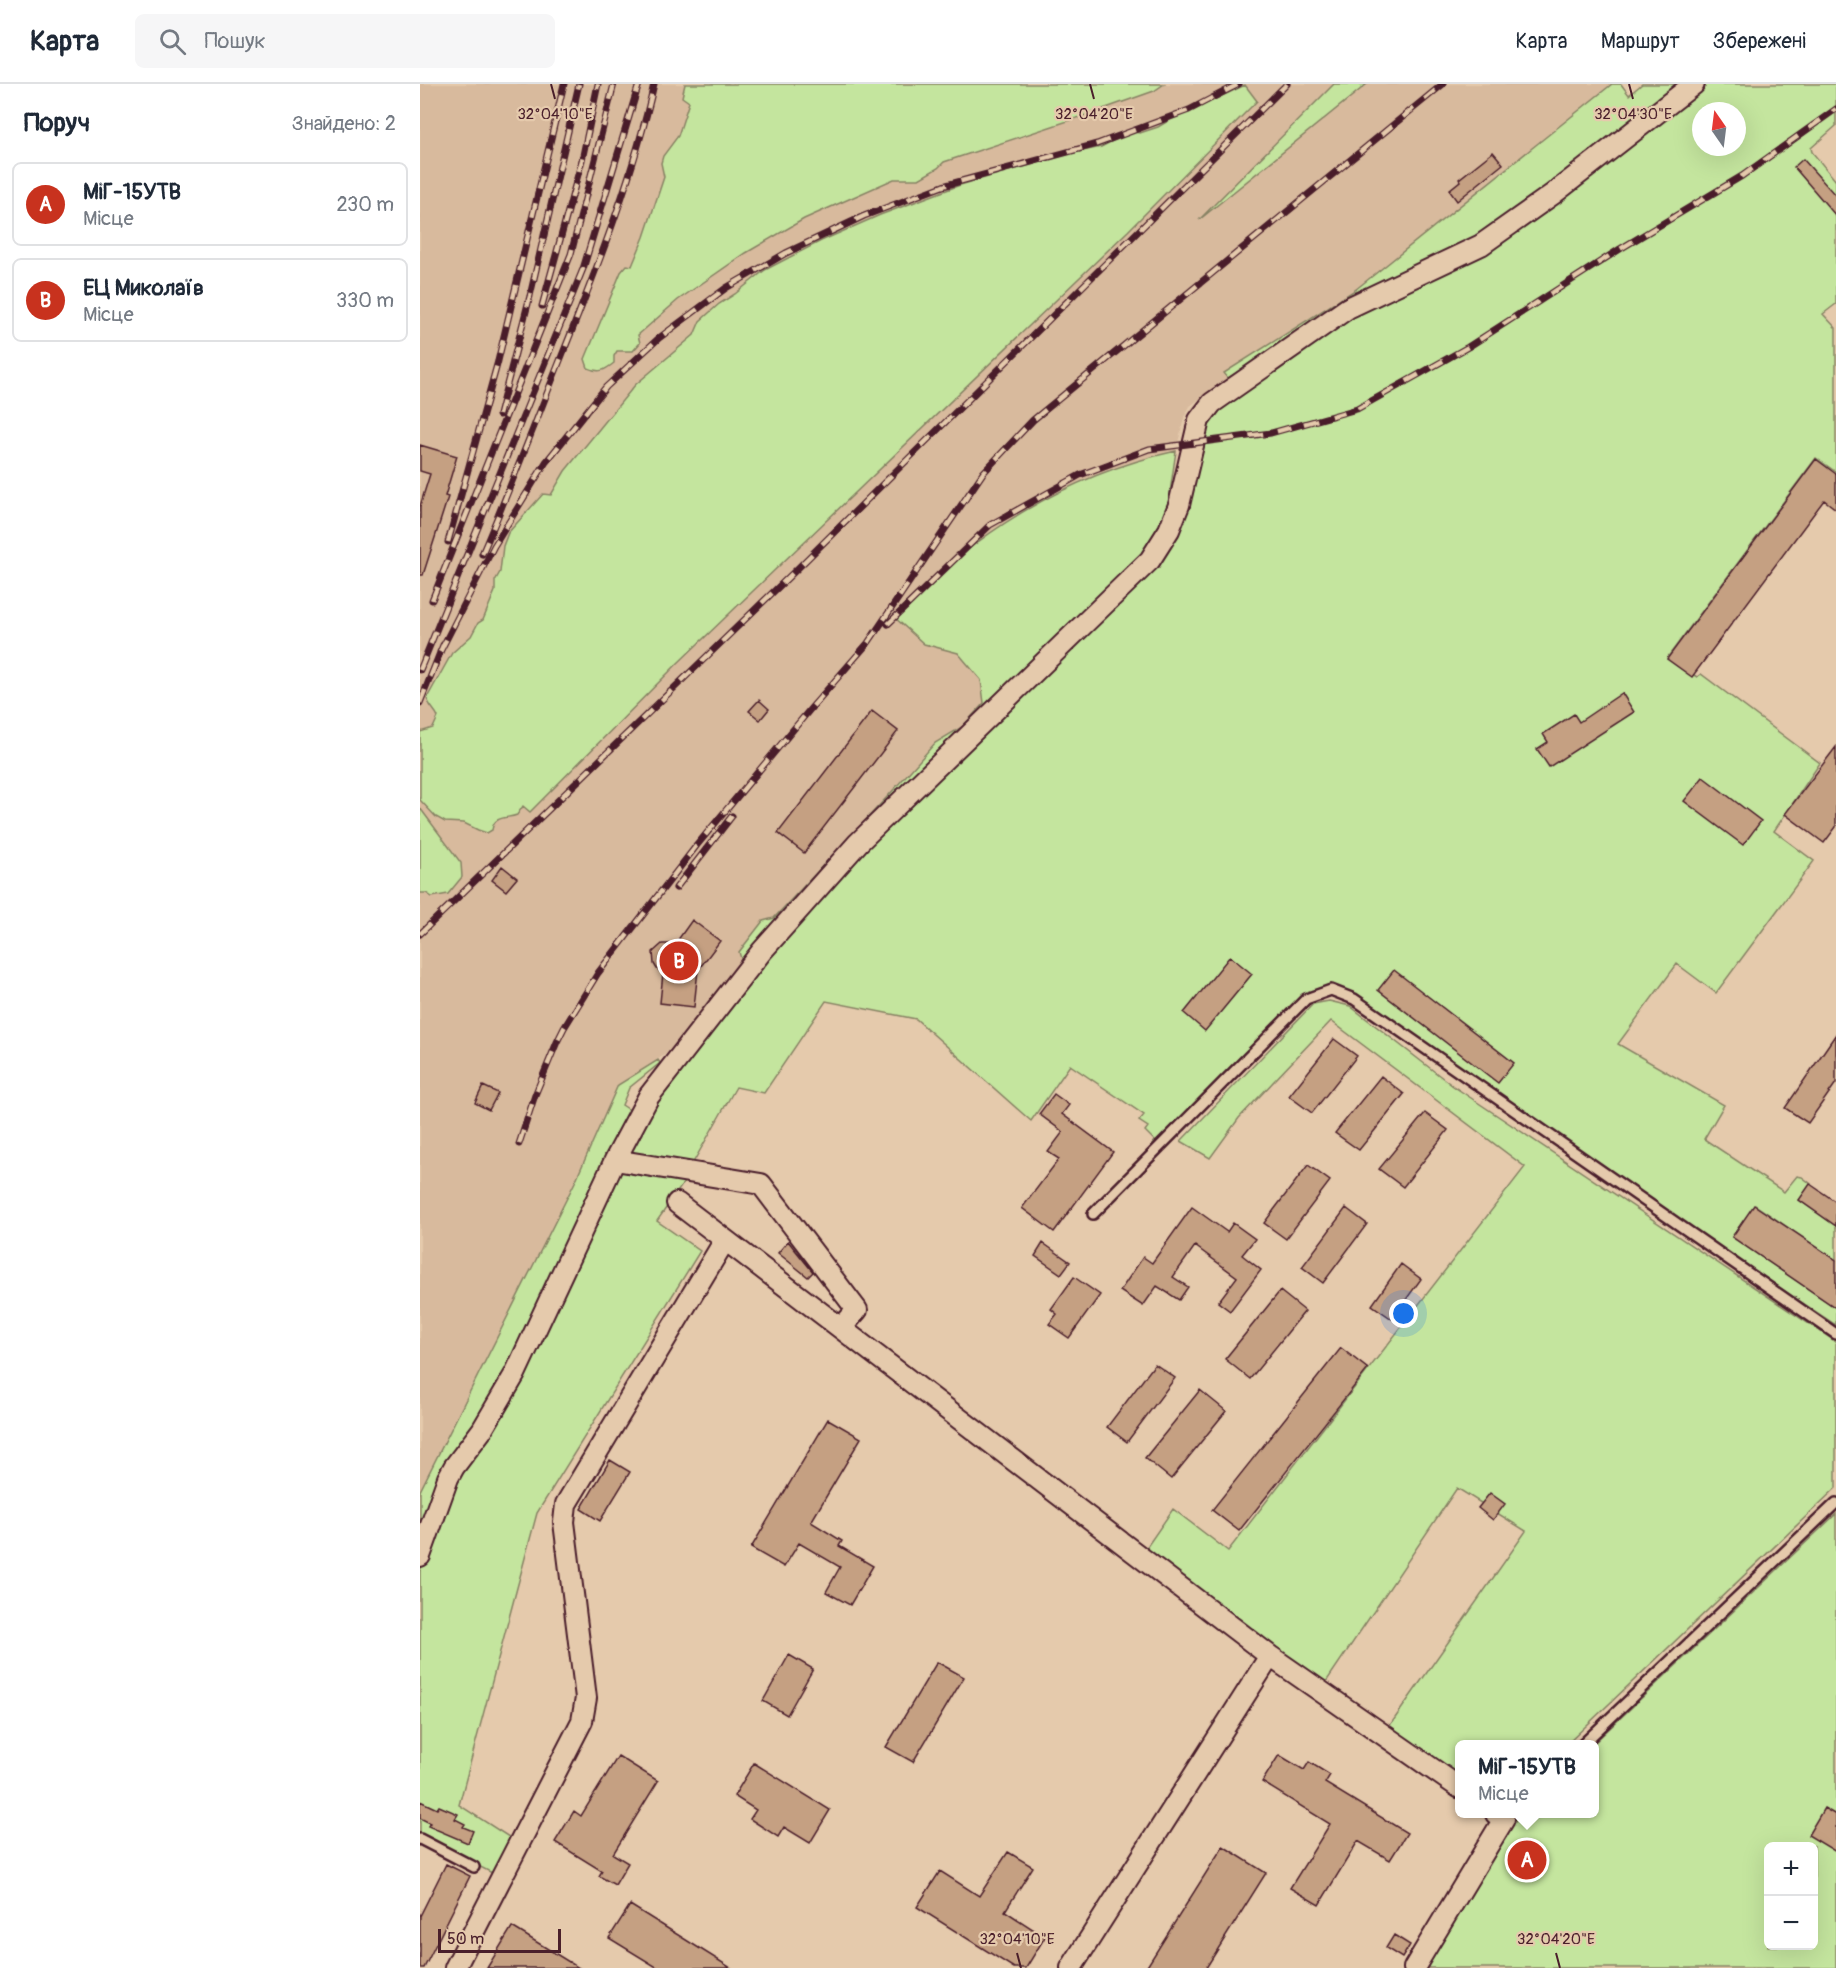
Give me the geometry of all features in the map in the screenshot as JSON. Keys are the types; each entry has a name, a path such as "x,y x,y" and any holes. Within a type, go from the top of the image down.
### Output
{"street":[{"path":"420,1556 448,1478 482,1430 515,1374 615,1160 649,1096 762,951 858,843 1150,560 1169,530 1179,505 1199,420 1212,403 1348,308 1481,245 1553,194 1694,84"},
{"path":"615,1160 761,1184 857,1310 842,1327"},
{"path":"677,1203 1270,1656 1455,1785"},
{"path":"455,1968 582,1721 585,1709 586,1698 564,1522 566,1504 725,1240"},
{"path":"1071,1968 1270,1656"},
{"path":"1414,1968 1503,1818"}],"lane":[{"path":"1093,1214 1306,999 1331,990 1354,999 1836,1334"},
{"path":"1587,1740 1836,1503"},
{"path":"420,1839 474,1867"}],"shaded area":[{"path":"420,84 695,84 644,237 604,330 633,339 678,300 746,253 804,219 894,179 1089,114 1164,84 1334,84 1205,215 1367,84 1612,84 1355,290 1225,373 1228,378 1190,406 1184,418 1176,451 1123,465 1029,508 965,550 894,616 924,644 958,653 981,680 984,703 962,727 935,743 774,918 763,921 743,962 689,1039 618,1085 575,1182 420,1491","holes":["1245,85 1257,101 1128,231 678,663 506,568 565,471 635,385 821,246 906,206 960,185 1101,147 1158,127"]}],"green space":[{"path":"685,84 1164,84 1154,91 944,162 919,179 894,179 804,219 746,253 678,300 638,335 640,343 633,351 617,351 614,363 601,370 592,370 588,368 585,359 621,272 627,265 632,266 644,237 664,177 661,163 663,156 678,136 689,102 682,97"},
{"path":"1334,84 1367,84 1199,220"},
{"path":"1612,84 1621,84 1629,95 1642,84 1686,84 1496,236 1323,318 1228,378 1224,373 1355,290"},
{"path":"1699,84 1836,84 1836,126 1811,148 1836,181 1836,304 1823,314 1836,328 1836,472 1816,458 1667,658 1697,677 1701,674 1820,763 1774,831 1814,861 1716,993 1677,964 1618,1044 1724,1105 1704,1139 1784,1192 1797,1176 1811,1184 1799,1200 1836,1226 1836,1260 1755,1205 1732,1237 1836,1308 1836,1325 1460,1079 1355,998 1330,991 1301,1002 1161,1153 1157,1154 1148,1151 1155,1141 1145,1131 1148,1127 1139,1121 1144,1115 1070,1065 1031,1121 916,1019 826,1001 764,1093 736,1087 690,1168 628,1157 640,1117 767,955 862,846 1154,562 1196,429 1326,322 1484,253 1501,243"},
{"path":"1245,85 1257,101 1128,231 678,663 530,812 523,806 517,815 495,822 492,830 487,833 464,823 445,822 436,817 420,800 420,732 433,728 438,717 427,698 452,653 471,636 478,623 483,620 495,591 495,581 500,572 503,546 508,533 543,494 551,495 565,471 635,385 694,335 700,321 719,304 765,270 821,241 880,215 960,185 1101,147 1134,132 1140,133 1158,127"},
{"path":"1176,451 1167,513 1144,555 1008,694 673,1058 669,1054 689,1039 742,962 739,952 763,921 774,918 935,743 962,727 984,703 981,680 958,653 924,644 893,616 956,559 988,534 1022,512 1096,476"},
{"path":"420,808 461,863 462,877 448,894 432,897 426,893 420,893"},
{"path":"1329,1001 1350,1006 1453,1086 1836,1342 1836,1488 1571,1740 1455,1740 1455,1797 1390,1749 1386,1731 1526,1531 1457,1488 1324,1685 1146,1554 1146,1548 1173,1509 1228,1551 1525,1167 1331,1021 1239,1118 1210,1158 1181,1141 1313,1004"},
{"path":"658,1060 660,1063 629,1088 622,1105 631,1111 520,1350 420,1541 420,1491 575,1182 618,1085"},
{"path":"620,1168 687,1178 657,1221 700,1251 537,1513 459,1805 509,1837 510,1844 496,1875 420,1836 420,1571 452,1480"},
{"path":"1836,1514 1836,1968 1421,1968 1510,1823 1516,1818 1599,1818 1597,1740"}],"building":[{"path":"1493,152 1503,164 1457,201 1449,190"},
{"path":"1803,159 1836,196 1836,216 1794,167"},
{"path":"420,445 457,456 445,496 448,497 423,575 420,575 420,506 430,474 420,471"},
{"path":"1816,459 1836,474 1836,509 1824,500 1692,677 1667,659"},
{"path":"1622,693 1634,712 1549,767 1537,749 1548,742 1543,734 1574,714 1579,722"},
{"path":"759,700 769,709 760,720 749,711"},
{"path":"872,711 898,731 804,853 778,833"},
{"path":"1836,747 1836,827 1824,843 1785,814"},
{"path":"1703,777 1761,821 1743,845 1684,801"},
{"path":"502,866 517,878 506,891 492,880"},
{"path":"692,920 720,941 698,970 694,1007 660,1003 663,973 654,964 653,952 662,944 675,944"},
{"path":"1230,956 1252,974 1205,1031 1184,1013"},
{"path":"1394,970 1514,1063 1498,1083 1378,990"},
{"path":"1836,1034 1836,1083 1808,1123 1785,1108"},
{"path":"1334,1039 1357,1056 1312,1113 1289,1096"},
{"path":"1381,1076 1404,1094 1359,1150 1335,1133"},
{"path":"483,1086 498,1093 489,1110 475,1103"},
{"path":"1054,1094 1069,1105 1062,1114 1113,1152 1054,1232 1022,1208 1059,1159 1048,1152 1063,1132 1039,1114"},
{"path":"1425,1113 1448,1130 1403,1187 1379,1169"},
{"path":"1308,1165 1330,1181 1286,1239 1264,1223"},
{"path":"1810,1184 1836,1202 1836,1226 1799,1200"},
{"path":"1754,1205 1836,1260 1836,1308 1732,1237"},
{"path":"1192,1207 1227,1232 1233,1223 1255,1239 1242,1255 1261,1270 1230,1311 1218,1302 1237,1277 1195,1246 1173,1277 1188,1287 1179,1300 1157,1286 1143,1306 1120,1291 1143,1257 1152,1263"},
{"path":"1346,1208 1367,1224 1323,1283 1302,1267"},
{"path":"788,1241 813,1272 808,1277 778,1253"},
{"path":"1043,1243 1070,1262 1061,1274 1035,1256"},
{"path":"1401,1264 1421,1279 1392,1319 1372,1305"},
{"path":"1074,1277 1100,1295 1069,1338 1049,1324 1057,1314 1051,1309"},
{"path":"1280,1291 1305,1311 1250,1379 1225,1359"},
{"path":"1341,1348 1368,1369 1239,1531 1212,1510"},
{"path":"1155,1364 1175,1378 1127,1442 1107,1427"},
{"path":"1200,1390 1226,1411 1171,1479 1145,1458"},
{"path":"828,1419 861,1438 811,1522 842,1541 839,1546 873,1566 850,1605 826,1592 840,1567 799,1543 784,1567 751,1548"},
{"path":"610,1460 630,1472 600,1521 581,1509"},
{"path":"1490,1493 1505,1504 1493,1520 1478,1508"},
{"path":"789,1655 813,1669 787,1715 763,1701"},
{"path":"937,1662 964,1677 913,1762 886,1747"},
{"path":"1279,1755 1304,1770 1309,1762 1330,1775 1325,1783 1407,1833 1390,1860 1358,1841 1319,1905 1290,1888 1330,1824 1262,1782"},
{"path":"618,1756 658,1781 613,1854 628,1863 615,1885 599,1876 602,1871 555,1842 574,1811 581,1816"},
{"path":"754,1763 830,1810 810,1843 784,1827 778,1837 750,1819 756,1810 734,1796"},
{"path":"420,1801 437,1809 439,1806 458,1814 455,1819 465,1824 463,1827 473,1831 468,1843 428,1826 430,1823 420,1818"},
{"path":"1824,1808 1836,1815 1836,1852 1808,1835"},
{"path":"1223,1846 1266,1873 1206,1968 1146,1968"},
{"path":"1008,1852 1033,1867 1005,1911 1045,1937 1026,1968 1014,1968 917,1907 940,1871 979,1896"},
{"path":"446,1864 470,1876 424,1968 420,1968 420,1916"},
{"path":"630,1905 731,1968 658,1968 609,1938"},
{"path":"512,1927 579,1968 487,1968"},
{"path":"1394,1935 1410,1945 1402,1958 1386,1948"}],"railway":[{"path":"448,542 498,361 564,84"},
{"path":"499,415 530,296 579,84"},
{"path":"542,306 582,160 598,84"},
{"path":"432,600 571,254 614,84"},
{"path":"420,670 583,269 639,84"},
{"path":"482,554 604,247 627,183 654,84"},
{"path":"440,652 494,546 546,462 606,387 659,338 726,288 786,253 864,216 943,186 1097,144 1189,110 1239,84"},
{"path":"420,934 797,569 1287,84"},
{"path":"519,1144 535,1095 557,1042 598,973 697,845 868,643 983,473 1033,420 1443,84"},
{"path":"888,624 990,525 1080,475 1149,449 1271,433 1357,409 1468,347 1620,249 1742,176 1836,109"},
{"path":"420,703 443,645"},
{"path":"676,888 732,816"}],"place":[{"name":"ЕЦ Миколаїв","path":"679,961"},
{"name":"МіГ-15УТВ","path":"1527,1860"}]}
